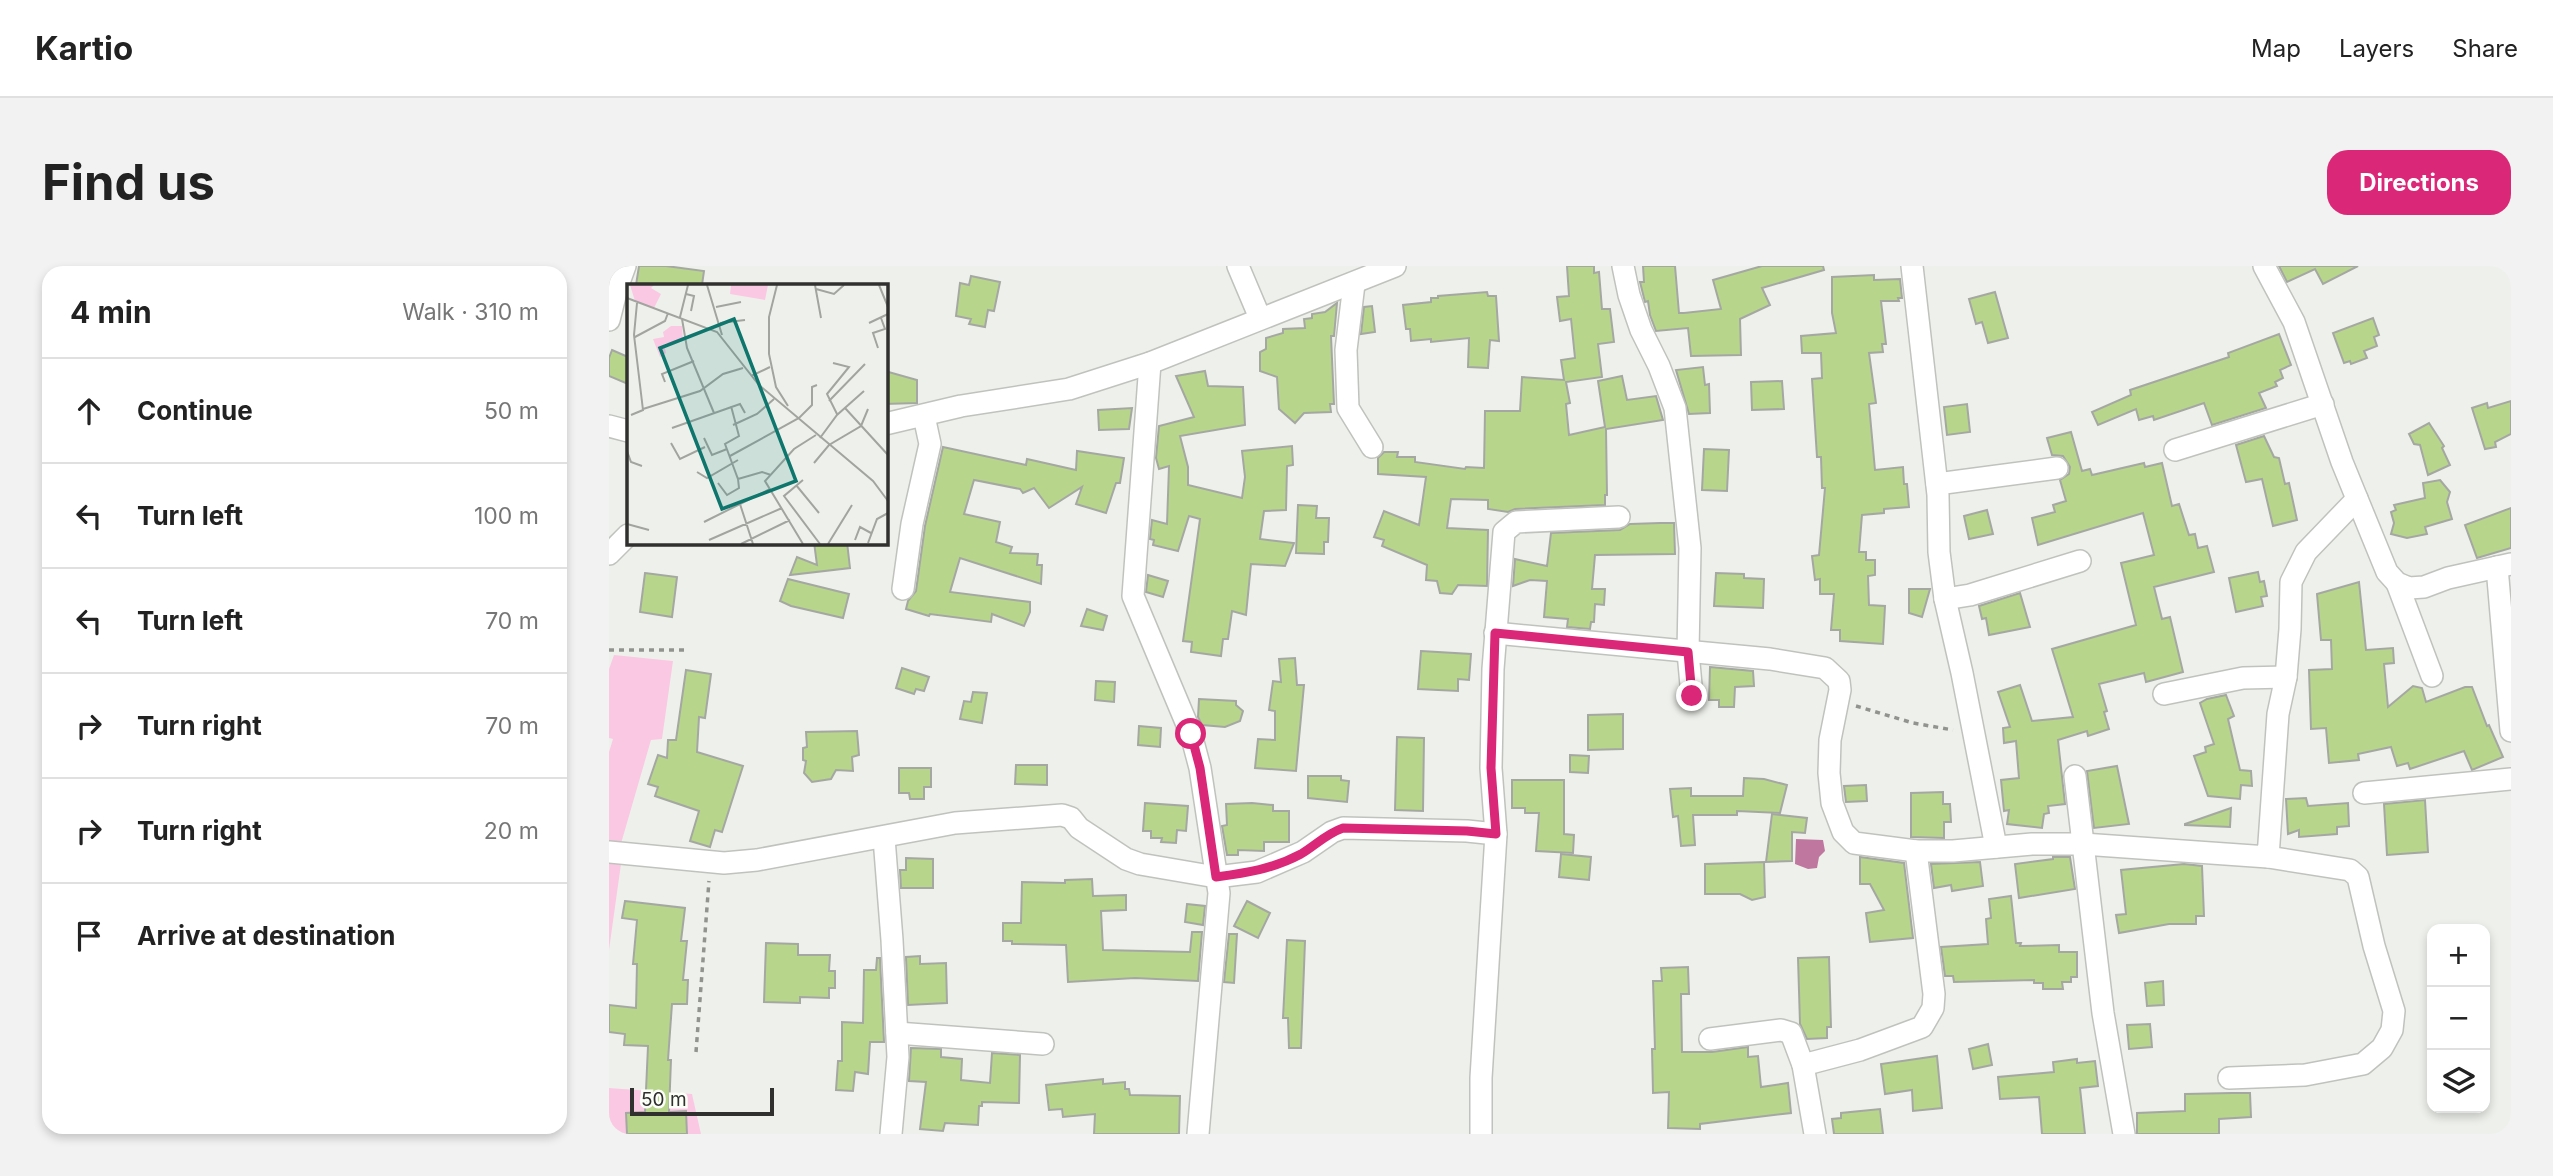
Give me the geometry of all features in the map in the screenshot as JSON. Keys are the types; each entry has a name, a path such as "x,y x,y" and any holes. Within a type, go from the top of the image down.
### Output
{"street":[{"path":"609,320 625,266"},
{"path":"1238,266 1260,318"},
{"path":"887,424 961,406 1069,389 1150,363 1395,266"},
{"path":"1623,266 1637,318 1675,408 1690,548 1688,652 1692,696"},
{"path":"1912,266 1937,484 1939,552 1945,599 1975,734 1996,847"},
{"path":"2264,266 2294,322 2386,572 2397,583 2409,588 2424,587 2448,578 2504,565 2511,732"},
{"path":"1354,284 1346,350 1348,408 1372,447"},
{"path":"1150,363 1133,596 1191,734 1200,768 1219,893 1198,1134"},
{"path":"2175,450 2323,404"},
{"path":"903,589 912,524 930,444 924,416"},
{"path":"609,426 627,431"},
{"path":"1937,484 2057,468"},
{"path":"2268,857 2278,714 2286,677 2291,582 2296,568 2319,537 2357,499"},
{"path":"1481,1134 1481,1077 1496,834 1491,768 1495,633 1504,532 1516,522 1619,517"},
{"path":"609,554 627,536"},
{"path":"1945,599 1971,595 2081,561"},
{"path":"2397,583 2432,676"},
{"path":"1495,633 1770,659 1825,668 1839,681 1840,690 1830,740 1832,803 1843,832 1854,843 1916,851 1953,851 2032,844 2083,844 2268,857 2350,870 2358,877 2374,946 2394,1011 2392,1030 2382,1048 2363,1064 2305,1075 2229,1078"},
{"path":"2164,694 2243,678 2286,677"},
{"path":"2075,776 2103,1013 2124,1134"},
{"path":"2364,793 2511,779"},
{"path":"609,852 724,863 757,860 955,823 1062,816 1070,818 1079,828 1126,859 1140,864 1216,877 1266,869 1303,852 1332,832 1343,828 1496,834"},
{"path":"884,838 898,1057 891,1134"},
{"path":"1803,1065 1860,1050 1922,1027 1929,1017 1934,994 1916,851"},
{"path":"1710,1039 1787,1031 1793,1035 1803,1065 1815,1134"},
{"path":"897,1033 1043,1044"}],"path":[{"path":"609,650 687,650"},
{"path":"1840,690 1850,704 1863,709 1913,723 1975,734"},
{"path":"696,1052 710,862"}],"shaded area":[{"path":"614,655 673,661 662,739 651,740 620,847 609,845 609,752 613,739 609,738 609,669"},
{"path":"1796,839 1823,840 1825,851 1819,857 1817,868 1808,869 1795,864"},
{"path":"609,861 621,864 609,950"},
{"path":"609,1088 692,1094 701,1134 609,1134"}],"building":[{"path":"639,266 704,271 702,284 636,284"},
{"path":"1567,266 1594,266 1594,273 1599,272 1602,309 1610,309 1614,342 1598,344 1602,377 1566,382 1570,403 1566,404 1569,435 1605,427 1598,381 1622,376 1627,400 1656,396 1663,420 1606,429 1605,505 1515,509 1508,512 1488,509 1488,500 1451,499 1447,528 1488,530 1487,586 1458,585 1452,594 1440,593 1437,581 1426,580 1427,565 1382,546 1384,540 1374,537 1384,511 1419,525 1426,477 1378,474 1378,458 1384,452 1398,452 1397,457 1415,457 1415,462 1465,469 1484,468 1485,411 1520,411 1522,377 1564,380 1561,360 1575,358 1571,319 1560,321 1557,297 1569,296"},
{"path":"1643,266 1675,266 1679,313 1721,309 1713,280 1762,266 1823,266 1824,270 1762,288 1770,305 1740,319 1741,355 1691,356 1688,328 1656,331 1640,282 1644,282"},
{"path":"2279,266 2358,266 2323,284 2315,269 2287,282"},
{"path":"1874,275 1874,280 1900,279 1902,298 1898,298 1899,301 1881,301 1886,344 1882,344 1883,352 1869,353 1876,403 1869,404 1875,470 1903,467 1909,507 1884,509 1884,513 1862,515 1859,552 1866,552 1866,560 1875,560 1875,575 1868,576 1869,605 1885,606 1883,644 1840,641 1840,630 1831,630 1834,594 1820,594 1820,579 1815,580 1812,556 1819,555 1825,488 1822,488 1821,457 1817,457 1812,379 1822,378 1821,353 1802,353 1801,336 1836,333 1832,313 1832,277"},
{"path":"971,276 1000,282 994,311 988,310 985,327 969,324 971,319 956,316 960,283 969,285"},
{"path":"1487,292 1488,296 1496,296 1499,341 1490,340 1488,368 1468,367 1469,338 1411,341 1410,329 1406,329 1403,305 1431,302 1431,298 1438,296"},
{"path":"1995,292 2008,338 1988,343 1982,322 1976,324 1969,299"},
{"path":"1337,303 1334,336 1331,336 1334,404 1330,404 1331,412 1304,413 1295,423 1279,409 1277,377 1260,371 1260,352 1266,349 1266,338 1283,333 1283,329 1305,328 1304,319 1312,318 1312,314 1325,312"},
{"path":"1372,306 1375,332 1361,334 1364,307"},
{"path":"2373,318 2379,335 2374,337 2377,346 2364,351 2367,358 2351,364 2350,361 2344,363 2333,333"},
{"path":"2279,334 2291,365 2280,370 2283,378 2275,382 2277,386 2259,393 2266,408 2212,425 2204,403 2154,420 2153,416 2139,420 2136,409 2098,425 2092,412 2131,395 2130,390 2229,357 2228,353"},
{"path":"612,350 627,357 627,384 609,376"},
{"path":"1703,367 1705,385 1709,384 1710,413 1689,414 1676,370"},
{"path":"1205,371 1208,386 1243,387 1245,425 1180,436 1188,467 1188,485 1242,498 1245,477 1242,451 1292,446 1293,465 1287,466 1286,510 1264,511 1260,539 1294,543 1285,566 1251,564 1246,615 1232,611 1228,639 1223,639 1221,656 1191,652 1192,642 1183,641 1200,519 1189,516 1178,551 1153,545 1154,540 1150,539 1152,520 1167,524 1169,466 1159,469 1156,458 1159,426 1194,417 1176,376"},
{"path":"887,372 917,380 917,403 887,404"},
{"path":"1782,381 1784,409 1752,410 1751,382"},
{"path":"2511,401 2511,434 2495,442 2496,447 2485,449 2472,408 2487,403 2488,408"},
{"path":"1967,404 1970,432 1947,435 1944,407"},
{"path":"1132,408 1129,429 1099,430 1098,410"},
{"path":"2429,423 2444,446 2442,448 2450,465 2428,475 2420,445 2414,444 2409,434"},
{"path":"2071,432 2082,471 2090,469 2092,475 2144,463 2145,467 2162,463 2172,506 2179,504 2189,535 2195,534 2198,548 2207,546 2214,572 2154,587 2162,619 2170,617 2183,672 2146,682 2144,673 2099,684 2109,729 2088,736 2087,731 2058,740 2065,804 2048,806 2049,813 2044,814 2042,828 2007,824 2009,810 2004,811 2001,780 2019,778 2016,741 2004,743 2003,728 2010,727 1998,692 2020,685 2032,721 2073,717 2052,649 2136,625 2121,563 2154,555 2143,513 2038,545 2032,518 2055,512 2053,505 2066,501 2060,480 2069,474 2070,467 2063,456 2052,455 2047,438"},
{"path":"2264,436 2274,457 2279,458 2285,484 2289,483 2297,520 2273,526 2262,479 2246,482 2236,445"},
{"path":"943,447 1026,465 1027,459 1076,470 1077,451 1124,458 1120,483 1116,483 1106,513 1076,504 1082,487 1049,508 1034,488 1023,493 1020,489 974,480 964,514 1000,522 996,542 1012,547 1010,553 1038,554 1037,565 1042,565 1041,584 960,558 950,592 1030,602 1030,612 1024,626 992,614 991,622 929,616 906,609 908,601 916,591 925,526"},
{"path":"1704,449 1729,450 1727,491 1702,490"},
{"path":"2440,480 2450,492 2447,502 2452,519 2425,527 2427,534 2407,538 2391,534 2394,523 2391,512 2396,510 2394,505 2425,498 2423,483"},
{"path":"1298,505 1317,506 1316,518 1329,518 1328,542 1324,542 1324,554 1296,553"},
{"path":"2511,508 2511,548 2477,558 2465,525"},
{"path":"1987,510 1993,534 1969,539 1964,516"},
{"path":"1674,523 1675,554 1595,555 1592,589 1605,589 1604,605 1595,604 1594,622 1591,622 1590,629 1567,627 1568,619 1544,617 1547,581 1530,580 1513,586 1515,559 1547,566 1551,533 1620,530 1630,524"},
{"path":"814,544 847,544 850,568 790,575 797,557 817,565"},
{"path":"2258,572 2260,582 2264,581 2267,596 2261,597 2263,606 2236,612 2229,578"},
{"path":"645,573 677,577 672,617 640,612"},
{"path":"1716,573 1744,574 1744,578 1764,579 1763,608 1714,606"},
{"path":"1148,575 1168,581 1163,597 1146,592"},
{"path":"788,579 849,594 843,618 780,601"},
{"path":"2359,582 2366,650 2393,648 2394,663 2384,664 2388,707 2413,686 2422,688 2426,702 2465,687 2472,687 2503,757 2472,770 2464,751 2410,769 2408,763 2397,766 2391,747 2358,754 2359,760 2329,763 2326,728 2311,729 2309,670 2332,669 2331,640 2321,640 2317,594"},
{"path":"1909,589 1930,589 1922,617 1909,613"},
{"path":"2020,593 2030,627 1989,635 1986,618 1982,619 1979,606"},
{"path":"1087,609 1107,616 1103,630 1081,626"},
{"path":"1421,651 1471,654 1469,680 1458,679 1458,691 1418,689"},
{"path":"1295,658 1297,685 1304,685 1296,771 1255,768 1258,739 1275,740 1275,711 1269,710 1273,681 1281,682 1279,659"},
{"path":"1710,667 1753,671 1754,686 1735,687 1734,707 1719,707 1719,700 1709,700"},
{"path":"902,668 929,677 924,691 916,689 914,694 896,688"},
{"path":"686,670 711,674 705,718 699,717 697,752 743,766 722,832 715,830 710,847 690,841 699,811 655,796 658,787 648,784 658,755 667,758 668,740 676,740"},
{"path":"1096,681 1115,682 1114,702 1095,700"},
{"path":"973,692 987,693 982,723 960,719 964,701 971,702"},
{"path":"2226,695 2234,716 2228,719 2240,770 2251,771 2252,786 2241,785 2240,799 2208,796 2194,756 2206,752 2205,747 2214,744 2200,703"},
{"path":"1199,699 1236,701 1236,705 1243,711 1240,721 1225,727 1202,725 1198,717"},
{"path":"1623,714 1623,749 1588,750 1588,715"},
{"path":"1139,726 1161,728 1160,747 1138,745"},
{"path":"857,731 859,755 852,757 853,771 836,770 831,779 812,782 804,773 806,761 803,760 803,748 807,747 806,732"},
{"path":"1397,737 1424,738 1423,811 1395,810"},
{"path":"1570,755 1589,756 1588,773 1570,772"},
{"path":"1016,765 1047,765 1047,785 1015,784"},
{"path":"2117,766 2129,824 2094,828 2087,771"},
{"path":"899,768 931,768 931,787 924,787 924,799 910,799 909,793 899,793"},
{"path":"1308,776 1341,776 1341,780 1349,781 1347,802 1308,798"},
{"path":"1744,778 1764,779 1787,785 1780,813 1737,811 1737,815 1693,815 1695,845 1681,846 1678,816 1673,817 1670,789 1691,788 1691,796 1743,796"},
{"path":"1512,780 1564,780 1564,834 1574,835 1573,853 1536,851 1539,813 1525,813 1525,808 1512,808"},
{"path":"1866,785 1867,801 1846,802 1844,786"},
{"path":"1943,792 1943,804 1950,804 1951,822 1944,822 1944,838 1911,837 1911,793"},
{"path":"2306,798 2308,806 2348,803 2349,826 2337,827 2337,834 2299,837 2299,830 2288,834 2286,799"},
{"path":"2425,800 2428,852 2387,855 2384,804"},
{"path":"1145,803 1188,806 1186,831 1177,830 1176,843 1161,842 1162,838 1151,838 1151,831 1143,831"},
{"path":"1226,804 1273,805 1273,811 1289,811 1289,842 1264,842 1264,851 1238,850 1238,855 1227,855 1222,826 1227,825"},
{"path":"2231,808 2230,827 2185,825 2185,824"},
{"path":"1772,814 1807,818 1805,833 1792,832 1792,861 1766,862"},
{"path":"1561,854 1591,857 1589,880 1559,877"},
{"path":"1860,857 1904,863 1913,938 1870,942 1866,913 1884,910 1870,884 1860,884"},
{"path":"2053,857 2070,857 2075,889 2019,898 2015,864"},
{"path":"906,858 933,859 933,888 901,888 900,870 906,870"},
{"path":"1764,862 1765,897 1752,900 1740,894 1705,894 1705,864"},
{"path":"1980,862 1983,886 1952,891 1951,885 1934,888 1931,864"},
{"path":"2184,864 2202,866 2204,916 2196,916 2196,924 2169,924 2119,933 2116,915 2126,914 2121,870"},
{"path":"1092,879 1093,896 1126,895 1126,910 1101,911 1103,950 1190,952 1192,932 1202,932 1198,981 1135,978 1068,982 1066,945 1012,944 1012,941 1003,941 1003,923 1021,923 1022,882 1065,883 1065,880"},
{"path":"2011,896 2016,943 2021,943 2020,946 2059,945 2059,952 2077,952 2077,977 2071,977 2071,982 2062,982 2063,989 2043,989 2043,983 2034,983 2034,980 1954,982 1953,976 1945,976 1941,947 1988,944 1986,919 1991,918 1989,899"},
{"path":"625,901 685,908 681,941 687,941 683,980 688,980 687,1004 672,1004 668,1060 671,1060 669,1112 686,1111 687,1134 627,1134 626,1113 645,1112 648,1046 624,1045 625,1034 609,1032 609,1005 636,1008 637,964 633,964 637,920 622,918"},
{"path":"1247,901 1270,913 1258,938 1234,926"},
{"path":"1187,904 1205,906 1203,925 1185,922"},
{"path":"1229,934 1237,934 1234,983 1224,982"},
{"path":"1287,940 1305,941 1301,1048 1289,1048 1288,1018 1283,1018"},
{"path":"766,943 798,944 798,955 830,955 829,971 835,971 835,988 829,988 829,998 800,997 800,1003 764,1002"},
{"path":"920,956 920,964 946,963 947,1003 908,1005 906,957"},
{"path":"1829,957 1831,1027 1827,1027 1827,1038 1807,1039 1800,1024 1798,958"},
{"path":"877,958 880,958 884,1042 870,1042 868,1074 855,1072 853,1091 836,1090 838,1061 842,1061 842,1022 863,1023 864,970 876,970"},
{"path":"1688,967 1689,994 1681,994 1682,1052 1712,1052 1748,1047 1748,1057 1758,1056 1761,1087 1788,1083 1791,1113 1700,1124 1700,1129 1668,1128 1669,1092 1653,1093 1653,981 1662,981 1661,968"},
{"path":"2163,981 2164,1005 2147,1006 2145,983"},
{"path":"2150,1024 2152,1047 2129,1049 2127,1025"},
{"path":"1988,1044 1992,1065 1973,1069 1969,1049"},
{"path":"911,1048 941,1049 941,1057 962,1059 961,1080 990,1083 992,1053 1020,1055 1019,1103 982,1102 982,1106 979,1106 978,1125 945,1123 943,1131 920,1129 926,1082 909,1081"},
{"path":"1937,1056 1942,1108 1913,1111 1912,1090 1885,1094 1881,1064"},
{"path":"2077,1059 2077,1063 2095,1061 2098,1086 2080,1088 2085,1134 2042,1134 2039,1097 2000,1099 1998,1077 2054,1072 2053,1062"},
{"path":"1103,1079 1103,1084 1125,1082 1125,1089 1129,1089 1130,1095 1180,1096 1179,1134 1094,1134 1095,1114 1063,1117 1062,1109 1049,1110 1046,1085"},
{"path":"2250,1093 2251,1117 2219,1119 2219,1134 2137,1134 2137,1113 2185,1111 2185,1094"},
{"path":"1880,1109 1883,1134 1834,1134 1832,1119 1841,1118 1841,1113"}],"route":[{"path":"1191,734 1200,768 1216,877 1257,872 1284,862 1343,828 1496,834 1491,768 1495,633 1688,652 1692,696"}]}
